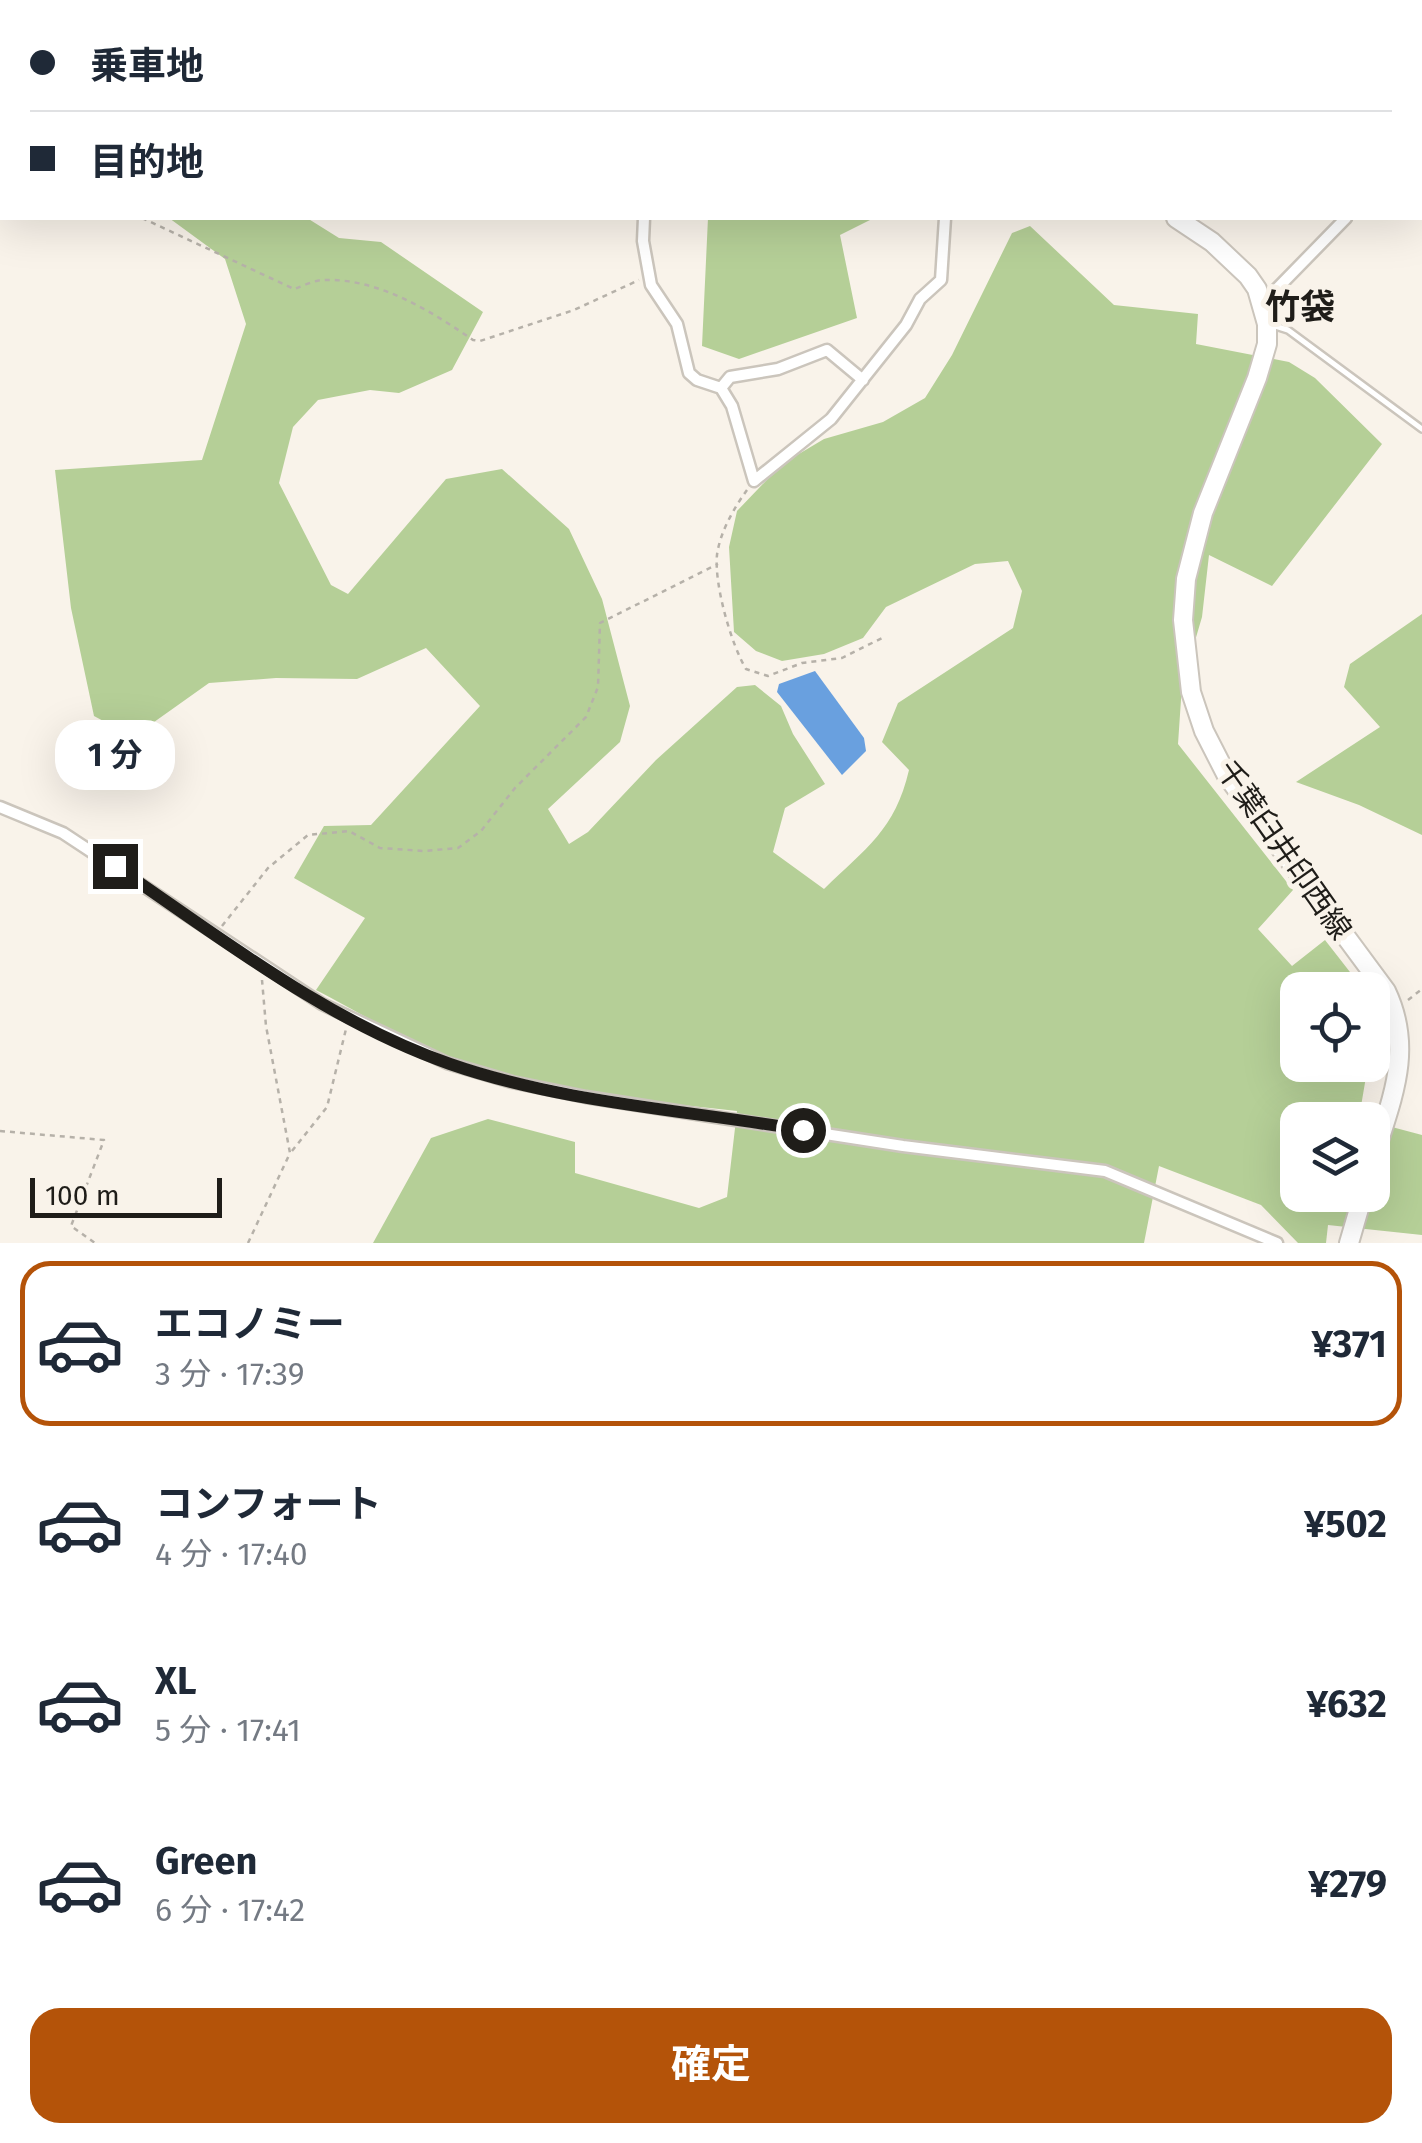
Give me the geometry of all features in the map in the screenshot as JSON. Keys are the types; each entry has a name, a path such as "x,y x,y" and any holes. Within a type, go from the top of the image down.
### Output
{"main road":[{"name":"千葉臼井印西線","path":"1179,220 1236,262 1256,289 1267,344 1203,513 1186,579 1183,620 1191,692 1204,731 1227,776 1386,992 1402,1041 1400,1066 1390,1102"},
{"path":"1349,1243 1358,1212"}],"street":[{"path":"644,220 643,240 651,285 677,324 689,373 697,380 722,388 732,406 754,481 832,419 906,325 920,299 941,280 944,220"},
{"path":"1262,304 1344,220"},
{"path":"722,388 730,378 778,369 827,350 863,380"},
{"path":"0,807 63,833 348,1018 446,1063 512,1082 886,1144 1105,1171 1277,1243"}],"lane":[{"path":"1266,324 1288,330 1422,430"}],"path":[{"path":"146,220 294,290 321,280 362,285 430,310 480,341 574,310 649,276"},
{"path":"754,481 733,509 718,554 732,645 746,669 768,676 802,663 842,658 882,638"},
{"path":"215,934 268,868 308,835 349,831 380,848 458,848 480,831 515,788 586,717 598,687 600,624 718,564"},
{"path":"260,964 266,1026 290,1153"},
{"path":"1395,1011 1422,989"},
{"path":"248,1243 290,1153 327,1107 348,1018"},
{"path":"0,1131 104,1140 70,1226 96,1243"}],"green space":[{"path":"172,220 310,220 339,238 381,242 483,312 452,370 399,393 370,390 318,400 293,427 279,483 331,585 348,594 446,479 502,469 569,529 602,599 630,706 620,742 548,809 569,844 588,832 656,760 737,687 755,685 781,706 793,734 825,784 785,808 773,852 824,889 877,837 903,791 909,770 882,742 898,703 1013,628 1022,591 1008,561 975,564 886,607 863,638 824,654 782,661 756,651 734,632 729,547 737,511 782,464 824,439 883,422 925,398 952,355 1012,233 1030,226 1114,305 1198,314 1196,344 1289,362 1315,378 1382,444 1272,586 1209,555 1202,617 1182,685 1178,744 1293,890 1258,929 1292,966 1325,940 1350,972 1280,972 1280,1082 1365,1082 1362,1102 1280,1102 1280,1212 1390,1212 1390,1127 1422,1135 1422,1235 1328,1225 1326,1243 1298,1243 1261,1205 1159,1166 1144,1243 373,1243 431,1138 488,1119 575,1142 575,1173 699,1208 727,1197 737,1111 586,1093 510,1078 424,1048 316,990 365,918 294,878 324,826 371,825 480,706 426,648 357,679 276,678 209,683 133,737 94,716 71,608 55,470 202,460 246,324 225,259"},
{"path":"708,220 870,220 840,235 857,318 739,359 702,346"},
{"path":"1422,614 1422,835 1359,805 1296,782 1380,727 1344,687 1350,664"}],"water":[{"path":"815,671 864,738 866,751 842,775 777,692 779,684"}],"district":[{"name":"竹袋","path":"1300,307"}],"route":[{"path":"115,866 322,1004 446,1063 586,1097 803,1130"}]}
